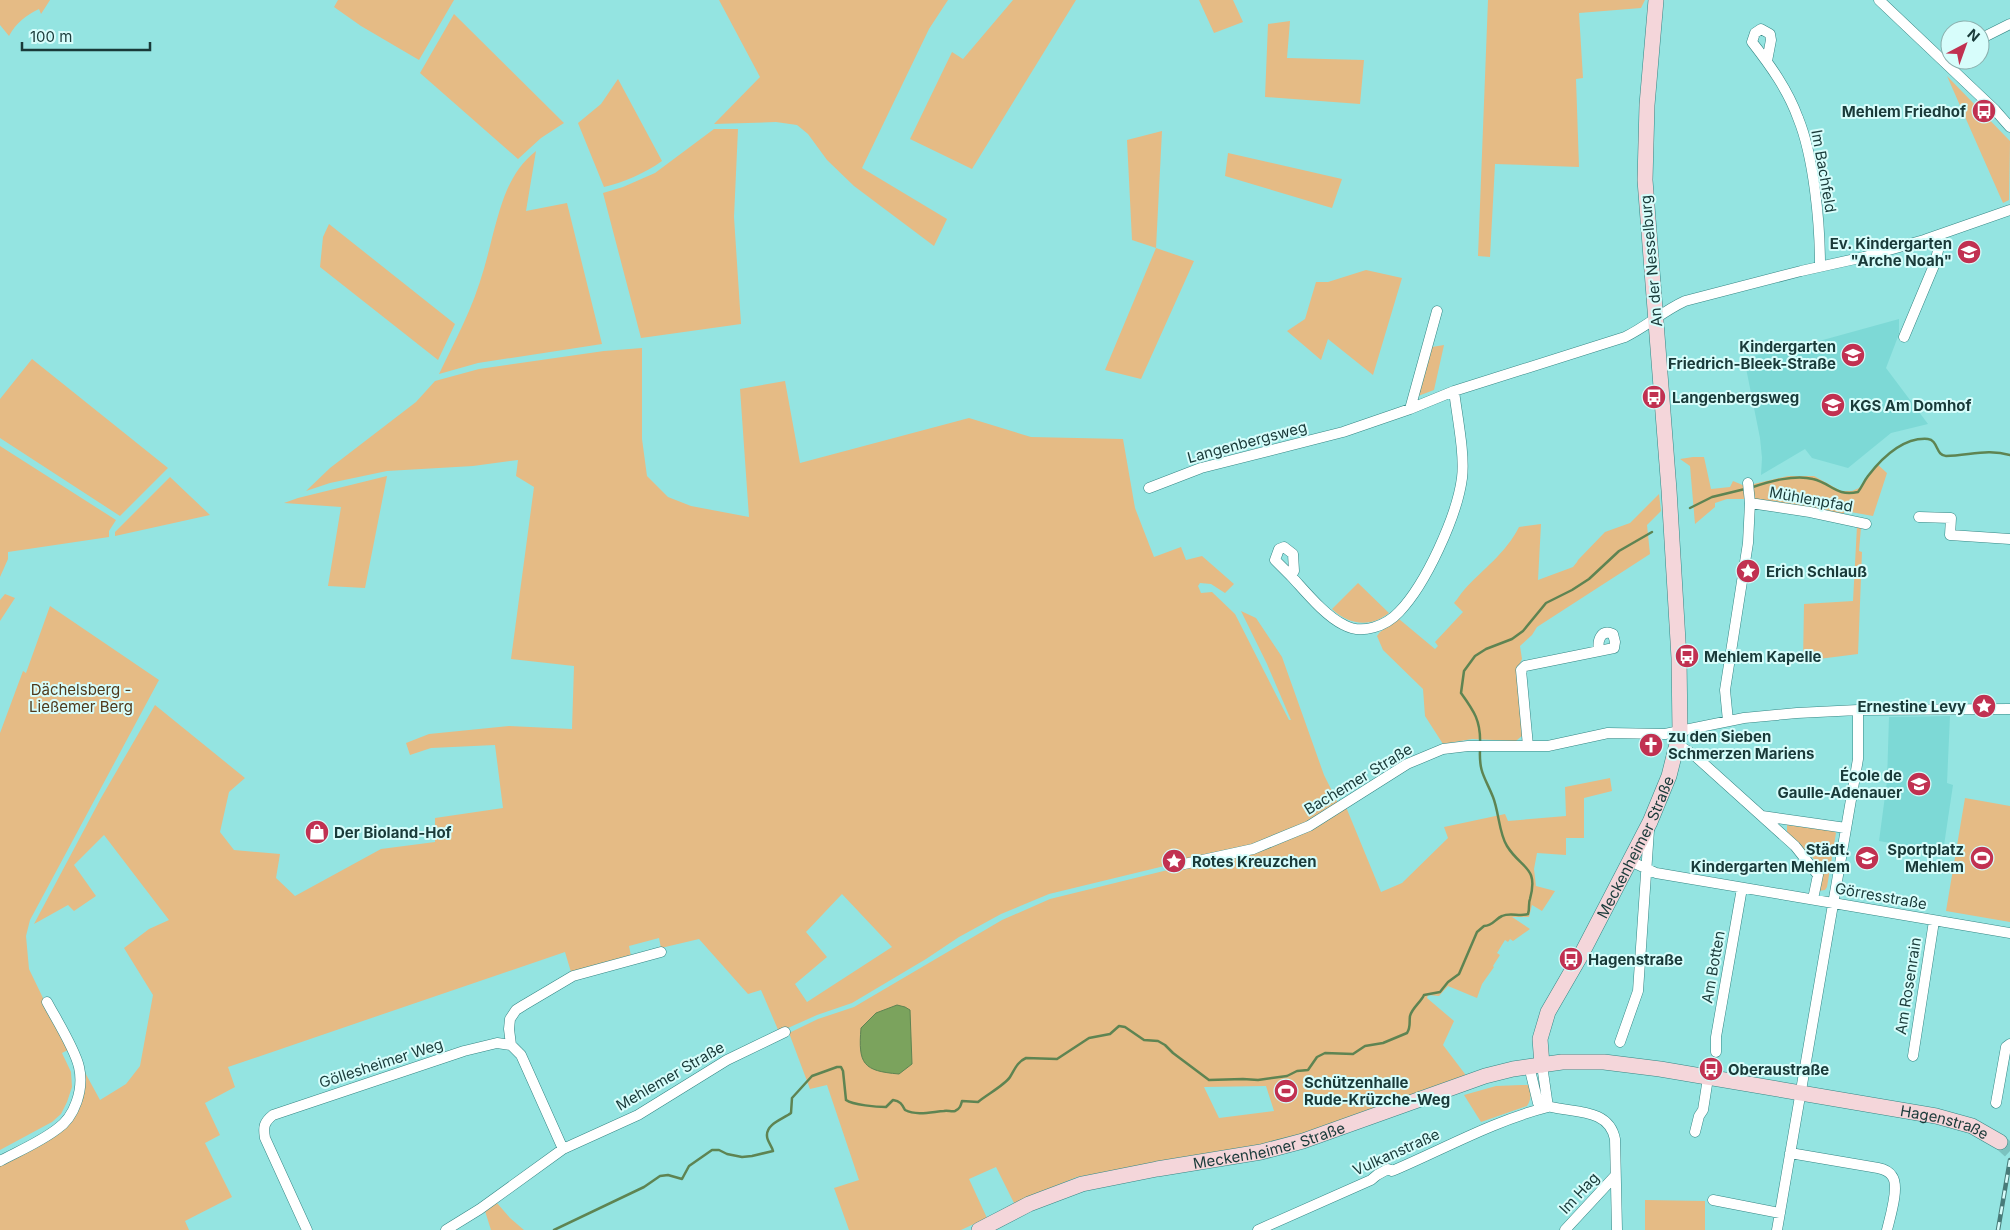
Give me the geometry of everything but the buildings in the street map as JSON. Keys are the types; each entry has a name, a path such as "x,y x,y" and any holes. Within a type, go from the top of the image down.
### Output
{"street":[{"name":"An der Nesselburg","path":"1656,0 1646,105 1645,172 1648,241 1656,318 1680,658 1679,738"},
{"path":"1879,0 1940,59"},
{"path":"1990,34 2010,24"},
{"name":"Im Bachfeld","path":"1767,60 1799,118 1805,140 1812,177 1820,266"},
{"path":"1952,70 2010,126"},
{"name":"Langenbergsweg","path":"1150,488 1201,468 1343,432 1410,409 1454,390 1625,337 1640,329 1669,308 1685,301 1820,266 1864,257 1942,234 2010,210"},
{"path":"1904,336 1935,263 1942,234"},
{"path":"1410,409 1437,311"},
{"path":"1290,576 1322,608 1344,626 1358,629 1373,629 1389,621 1399,612 1420,584 1428,569 1458,499 1462,470 1454,390"},
{"path":"1728,721 1725,690 1726,673 1746,560 1750,499 1748,483"},
{"name":"Mühlenpfad","path":"1750,499 1866,524"},
{"path":"1919,517 1951,518 1950,535 2010,538"},
{"path":"1528,746 1521,670 1525,666 1599,651"},
{"path":"1813,900 1818,875 1795,846 1694,755 1679,738 1728,721 1794,713 1858,710 2010,709"},
{"path":"1777,1230 1858,760 1858,710"},
{"name":"Bachemer Straße","path":"1175,866 1253,849 1309,826 1407,764 1443,749 1473,746 1548,746 1608,732 1665,734 1679,738"},
{"name":"Meckenheimer Straße","path":"978,1230 1029,1204 1082,1184 1148,1170 1261,1152 1303,1141 1485,1076 1535,1066 1529,1053 1540,1038 1548,1012 1568,981 1650,822 1669,776 1679,738"},
{"path":"1761,816 1846,828"},
{"path":"1620,1042 1638,991 1645,869 1650,822"},
{"name":"Görresstraße","path":"1630,860 1656,873 2010,933"},
{"name":"Am Botten","path":"1716,1052 1716,1037 1742,888"},
{"name":"Am Rosenrain","path":"1913,1056 1934,921"},
{"path":"563,1148 521,1055 511,1045 510,1019 516,1010 572,976 661,952"},
{"path":"0,1161 57,1129 69,1118 75,1106 80,1086 80,1068 47,1002"},
{"name":"Mehlemer Straße","path":"446,1230 480,1209 563,1148 638,1115 727,1060 785,1032"},
{"path":"1540,1038 1562,1062"},
{"name":"Göllesheimer Weg","path":"308,1230 265,1138 263,1130 266,1121 273,1115 464,1051 497,1043 511,1045"},
{"path":"1996,1103 2006,1047 2010,1044"},
{"name":"Hagenstraße","path":"1535,1066 1562,1062 1620,1064 1660,1069 1956,1121 1986,1133 2000,1142"},
{"path":"1535,1066 1533,1087 1538,1103 1548,1107 1598,1116 1611,1126 1615,1139 1616,1230"},
{"path":"1695,1132 1698,1116 1703,1110 1708,1078"},
{"name":"Vulkanstraße","path":"1258,1230 1371,1180 1383,1172 1392,1171 1416,1161 1500,1122 1548,1107"},
{"path":"1790,1152 1878,1168 1892,1175 1895,1182 1895,1190 1887,1230"},
{"name":"Im Hag","path":"1565,1230 1615,1176"},
{"path":"1713,1200 1780,1213"}],"shaded area":[{"name":"KGS Am Domhof","path":"1899,319 1899,334 1886,368 1928,424 1891,433 1848,468 1812,458 1805,449 1761,475 1760,438 1744,358 1812,343"},
{"name":"École de Gaulle-Adenauer","path":"1950,716 1947,783 1953,785 1943,852 1879,841 1887,781 1889,717"},
{"path":"897,1005 910,1010 912,1064 899,1074 877,1071 870,1068 862,1058 860,1040 861,1028 876,1013"}],"green space":[{"path":"0,0 50,0 41,14 39,9 25,17 9,36 0,25"},
{"path":"338,0 454,0 419,60 361,26 334,7"},
{"path":"719,0 948,0 929,29 862,168 947,219 934,246 854,186 827,160 808,134 797,125 776,122 714,124 760,77"},
{"path":"1013,0 1076,0 972,169 910,139 952,52 963,59"},
{"path":"1199,0 1233,0 1243,22 1214,33"},
{"path":"1488,0 1645,0 1641,8 1579,13 1583,78 1576,79 1579,167 1495,164 1490,257 1478,256"},
{"path":"454,14 564,123 541,138 518,159 420,73"},
{"path":"1290,21 1287,58 1364,60 1360,104 1265,97 1268,24"},
{"path":"1947,76 2010,141 2009,200 2003,203"},
{"path":"618,79 662,161 634,177 604,187 578,123 601,104"},
{"path":"714,129 738,129 734,217 741,324 641,338 603,193 623,187 655,173"},
{"path":"1162,131 1156,248 1132,240 1127,140"},
{"path":"536,151 526,211 567,203 602,344 478,363 439,374 466,319 476,293 507,190 519,169"},
{"path":"1228,153 1342,179 1332,208 1225,176"},
{"path":"329,224 455,324 438,360 320,267 323,237"},
{"path":"1156,248 1194,261 1141,379 1105,370"},
{"path":"1366,270 1402,278 1373,375 1328,339 1321,360 1287,331 1305,319 1316,282 1328,282"},
{"path":"1444,345 1434,390 1418,396 1432,347"},
{"path":"642,348 642,439 647,476 668,497 691,506 749,517 740,389 785,381 800,463 969,418 1031,437 1123,439 1135,508 1154,557 1181,547 1186,560 1202,556 1234,584 1225,593 1211,584 1200,583 1198,586 1201,593 1212,592 1235,614 1289,720 1291,720 1267,664 1241,611 1256,618 1282,657 1324,775 1339,805 1308,824 1252,847 1049,894 1001,914 959,937 852,1003 817,1015 779,1032 761,990 748,994 699,939 661,948 659,938 629,946 631,956 571,972 565,952 228,1067 235,1087 205,1103 220,1135 205,1143 232,1197 185,1221 189,1230 0,1230 0,1165 71,1121 82,1067 100,1100 126,1084 140,1066 153,995 124,948 149,929 169,920 104,835 74,865 96,896 74,911 68,905 34,924 101,798 155,705 245,778 229,792 220,832 234,850 280,854 276,878 295,896 381,849 435,842 435,818 503,808 495,745 431,748 410,755 406,743 429,734 509,726 572,729 574,666 511,659 534,487 516,476 518,460 473,466 387,471 330,483 306,491 330,468 416,402 435,381 479,369 604,351","holes":["842,894 892,947 807,1002 795,984 827,957 806,932"]},
{"path":"32,359 168,468 120,516 0,438 0,399"},
{"path":"0,446 116,520 109,531 109,537 8,552 8,559 0,577"},
{"path":"1704,457 1711,489 1730,487 1733,481 1745,486 1788,476 1814,476 1841,491 1852,491 1859,488 1877,464 1887,473 1873,516 1845,511 1842,516 1774,501 1755,502 1744,499 1727,499 1715,503 1715,507 1695,524 1690,466 1680,459"},
{"path":"387,476 365,588 328,586 341,507 284,503"},
{"path":"170,477 210,515 115,536 115,532"},
{"path":"1659,494 1661,511 1647,525 1650,554 1537,627 1532,635 1520,646 1522,659 1517,669 1523,735 1516,741 1472,739 1443,744 1425,716 1423,689 1383,650 1377,636 1380,632 1399,619 1435,649 1438,646 1435,642 1463,612 1454,603 1464,590 1508,545 1519,527 1541,524 1538,580 1573,567 1605,532 1630,523"},
{"path":"1857,526 1861,527 1859,551 1862,552 1858,654 1803,661 1804,604 1853,601"},
{"path":"1358,583 1389,613 1374,621 1360,623 1345,618 1332,609"},
{"path":"5,594 15,598 0,621 0,600"},
{"name":"Dächelsberg - Ließemer Berg","path":"50,606 159,680 30,920 26,936 29,969 68,1050 62,1053 71,1072 72,1087 67,1102 61,1114 52,1122 0,1150 0,733 23,671 26,673"},
{"path":"1610,778 1612,791 1584,798 1584,838 1566,838 1566,855 1537,853 1534,869 1536,886 1555,891 1542,911 1532,905 1529,917 1512,917 1530,929 1513,941 1510,939 1508,942 1505,940 1497,953 1500,955 1482,984 1477,998 1448,986 1439,996 1428,995 1427,998 1454,1021 1443,1045 1465,1074 1465,1077 1280,1141 1077,1177 1014,1203 996,1167 969,1179 987,1218 961,1230 849,1230 834,1188 859,1180 827,1085 810,1089 789,1033 818,1019 854,1007 1002,920 1050,899 1192,864 1253,852 1346,807 1381,892 1402,883 1448,838 1444,827 1505,814 1508,821 1566,816 1565,787","holes":["1266,1086 1274,1111 1219,1118 1204,1087"]},
{"name":"Sportplatz Mehlem","path":"1965,798 2010,806 2010,922 1946,911"},
{"path":"1787,825 1834,831 1836,833 1825,890 1818,891 1821,874 1817,863 1787,835"},
{"path":"1528,1085 1530,1098 1527,1106 1481,1122 1464,1095 1496,1086"},
{"path":"1645,1200 1705,1201 1705,1230 1645,1230"},
{"path":"497,1203 524,1230 491,1230 485,1211"}],"waterway":[{"path":"1750,488 1781,479 1798,477 1819,481 1844,493 1858,492 1880,462 1902,445 1919,439 1931,440 1940,453 1946,456 1985,452 2010,455"},
{"path":"1690,508 1712,497 1745,489"},
{"path":"1480,744 1476,717 1461,693 1464,671 1475,656 1486,649 1512,639 1523,631 1546,603 1589,579 1619,551 1652,532"},
{"path":"554,1230 644,1187 660,1176 668,1175 682,1179 689,1166 712,1150 719,1150 742,1157 773,1151 767,1138 769,1128 791,1113 792,1098 812,1076 837,1067 841,1067 843,1071 846,1100 849,1102 886,1107 893,1100 901,1103 905,1110 914,1113 924,1113 955,1111 959,1108 962,1101 978,1102 1008,1080 1016,1066 1026,1058 1057,1059 1089,1038 1110,1034 1119,1026 1125,1027 1144,1040 1158,1041 1165,1045 1209,1080 1258,1080 1287,1076 1297,1071 1308,1070 1317,1057 1325,1053 1353,1054 1365,1046 1383,1043 1407,1033 1411,1013 1424,995 1440,992 1448,982 1459,974 1477,932 1502,916 1508,914 1525,915 1529,912 1532,880 1527,869 1512,854 1504,841 1495,803 1483,775 1480,750"}],"tunnel":[{"path":"2000,1142 2010,1151"}],"railway":[{"path":"1998,1230 2010,1160"}],"place":[{"name":"Mehlem Friedhof","path":"1984,111"},
{"name":"Ev. Kindergarten \"Arche Noah\"","path":"1969,252"},
{"name":"Kindergarten Friedrich-Bleek-Straße","path":"1853,355"},
{"name":"Langenbergsweg","path":"1654,397"},
{"name":"KGS Am Domhof","path":"1833,405"},
{"name":"Erich Schlauß","path":"1748,571"},
{"name":"Mehlem Kapelle","path":"1687,656"},
{"name":"Ernestine Levy","path":"1984,706"},
{"name":"zu den Sieben Schmerzen Mariens","path":"1651,745"},
{"name":"École de Gaulle-Adenauer","path":"1919,784"},
{"name":"Der Bioland-Hof","path":"317,832"},
{"name":"Städt. Kindergarten Mehlem","path":"1867,858"},
{"name":"Sportplatz Mehlem","path":"1982,858"},
{"name":"Rotes Kreuzchen","path":"1174,861"},
{"name":"Hagenstraße","path":"1571,959"},
{"name":"Oberaustraße","path":"1711,1069"},
{"name":"Schützenhalle Rude-Krüzche-Weg","path":"1286,1091"}]}
